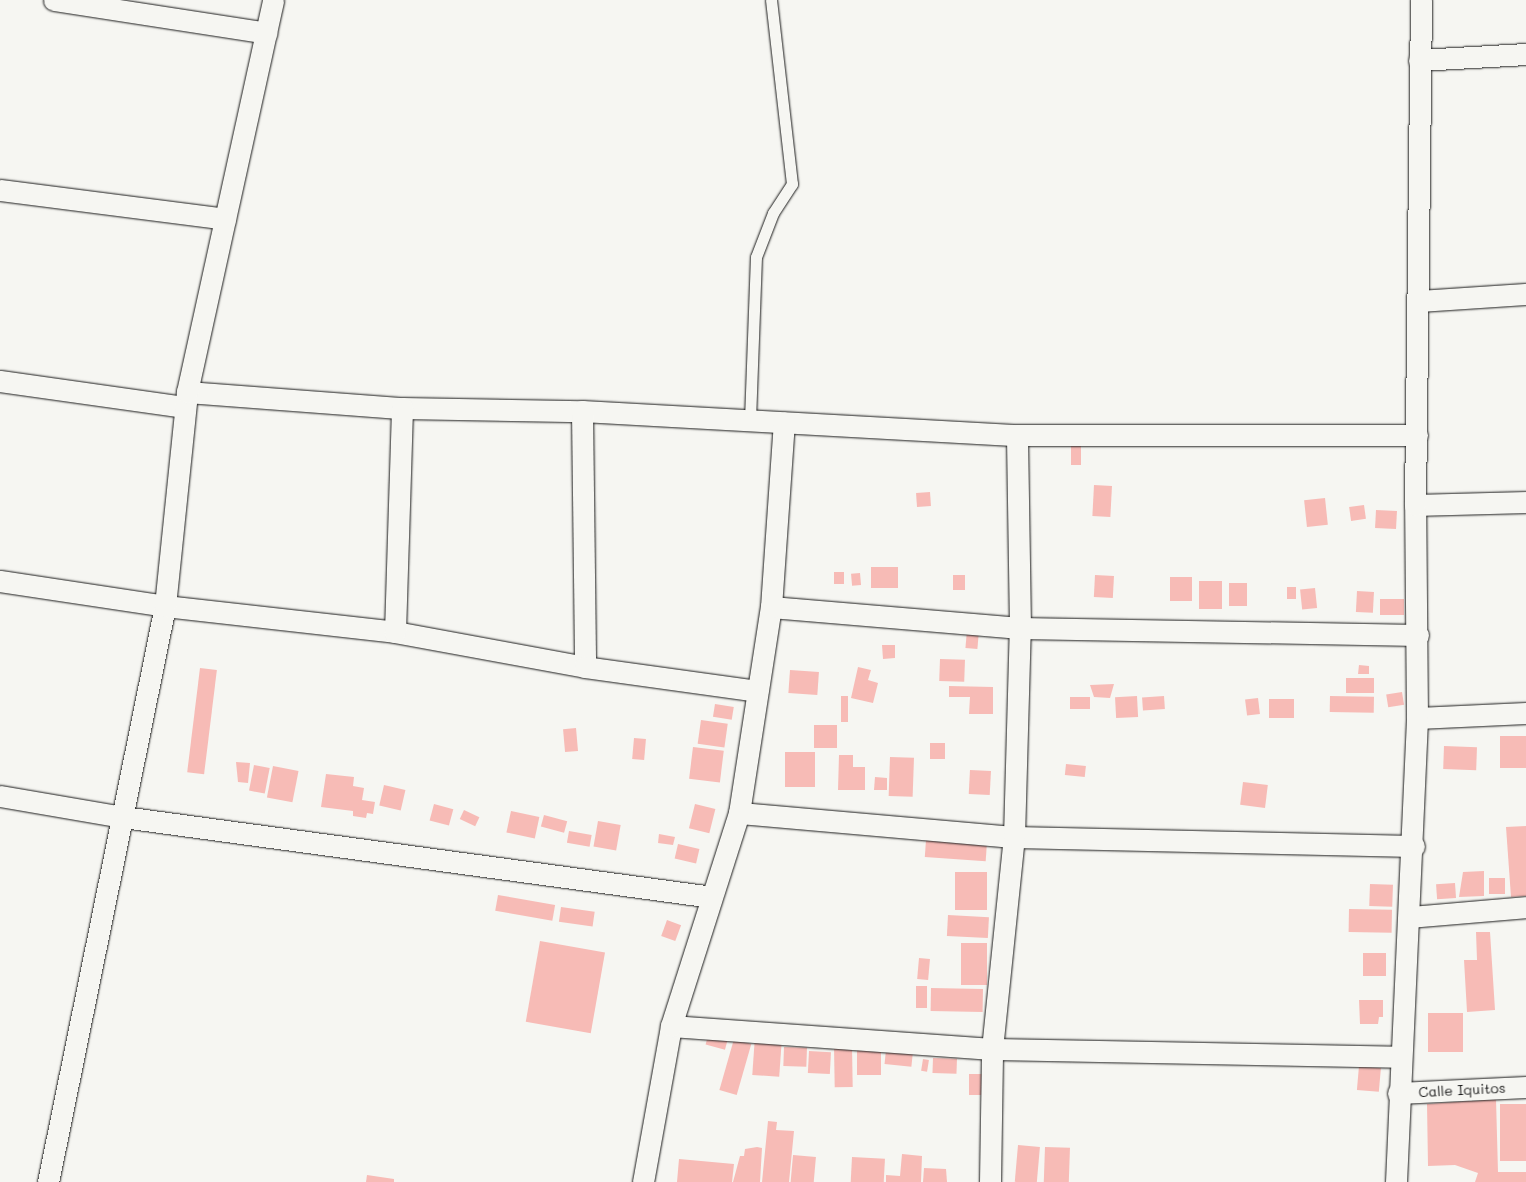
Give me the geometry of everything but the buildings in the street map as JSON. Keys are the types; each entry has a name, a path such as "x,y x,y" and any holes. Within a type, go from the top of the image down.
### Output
{"street":[{"path":"54,0 266,33"},
{"path":"48,1182 165,606 186,400 273,0"},
{"path":"1396,1182 1398,1093 1414,846 1417,718 1418,635 1415,505 1421,0"},
{"path":"1420,60 1526,54"},
{"path":"0,190 225,219"},
{"path":"1418,301 1526,294"},
{"path":"0,381 186,400 402,408 582,411 1017,435 1417,435"},
{"path":"395,632 402,408"},
{"path":"582,411 585,667"},
{"path":"643,1182 671,1026 739,813 771,606 784,422"},
{"path":"990,1182 992,1049 1014,837 1020,628 1017,435"},
{"path":"1415,505 1526,502"},
{"path":"0,581 165,606 395,632 585,667 758,691"},
{"path":"771,606 1020,628 1418,635"},
{"path":"1417,718 1526,713"},
{"path":"0,796 123,817 712,897"},
{"path":"739,813 1014,837 1414,846"},
{"path":"1410,917 1526,908"},
{"path":"671,1026 992,1049 1401,1058"},
{"name":"Calle Iquitos","path":"1398,1093 1526,1087"}],"lane":[{"path":"750,420 756,257 773,213 792,184 771,0"}]}
